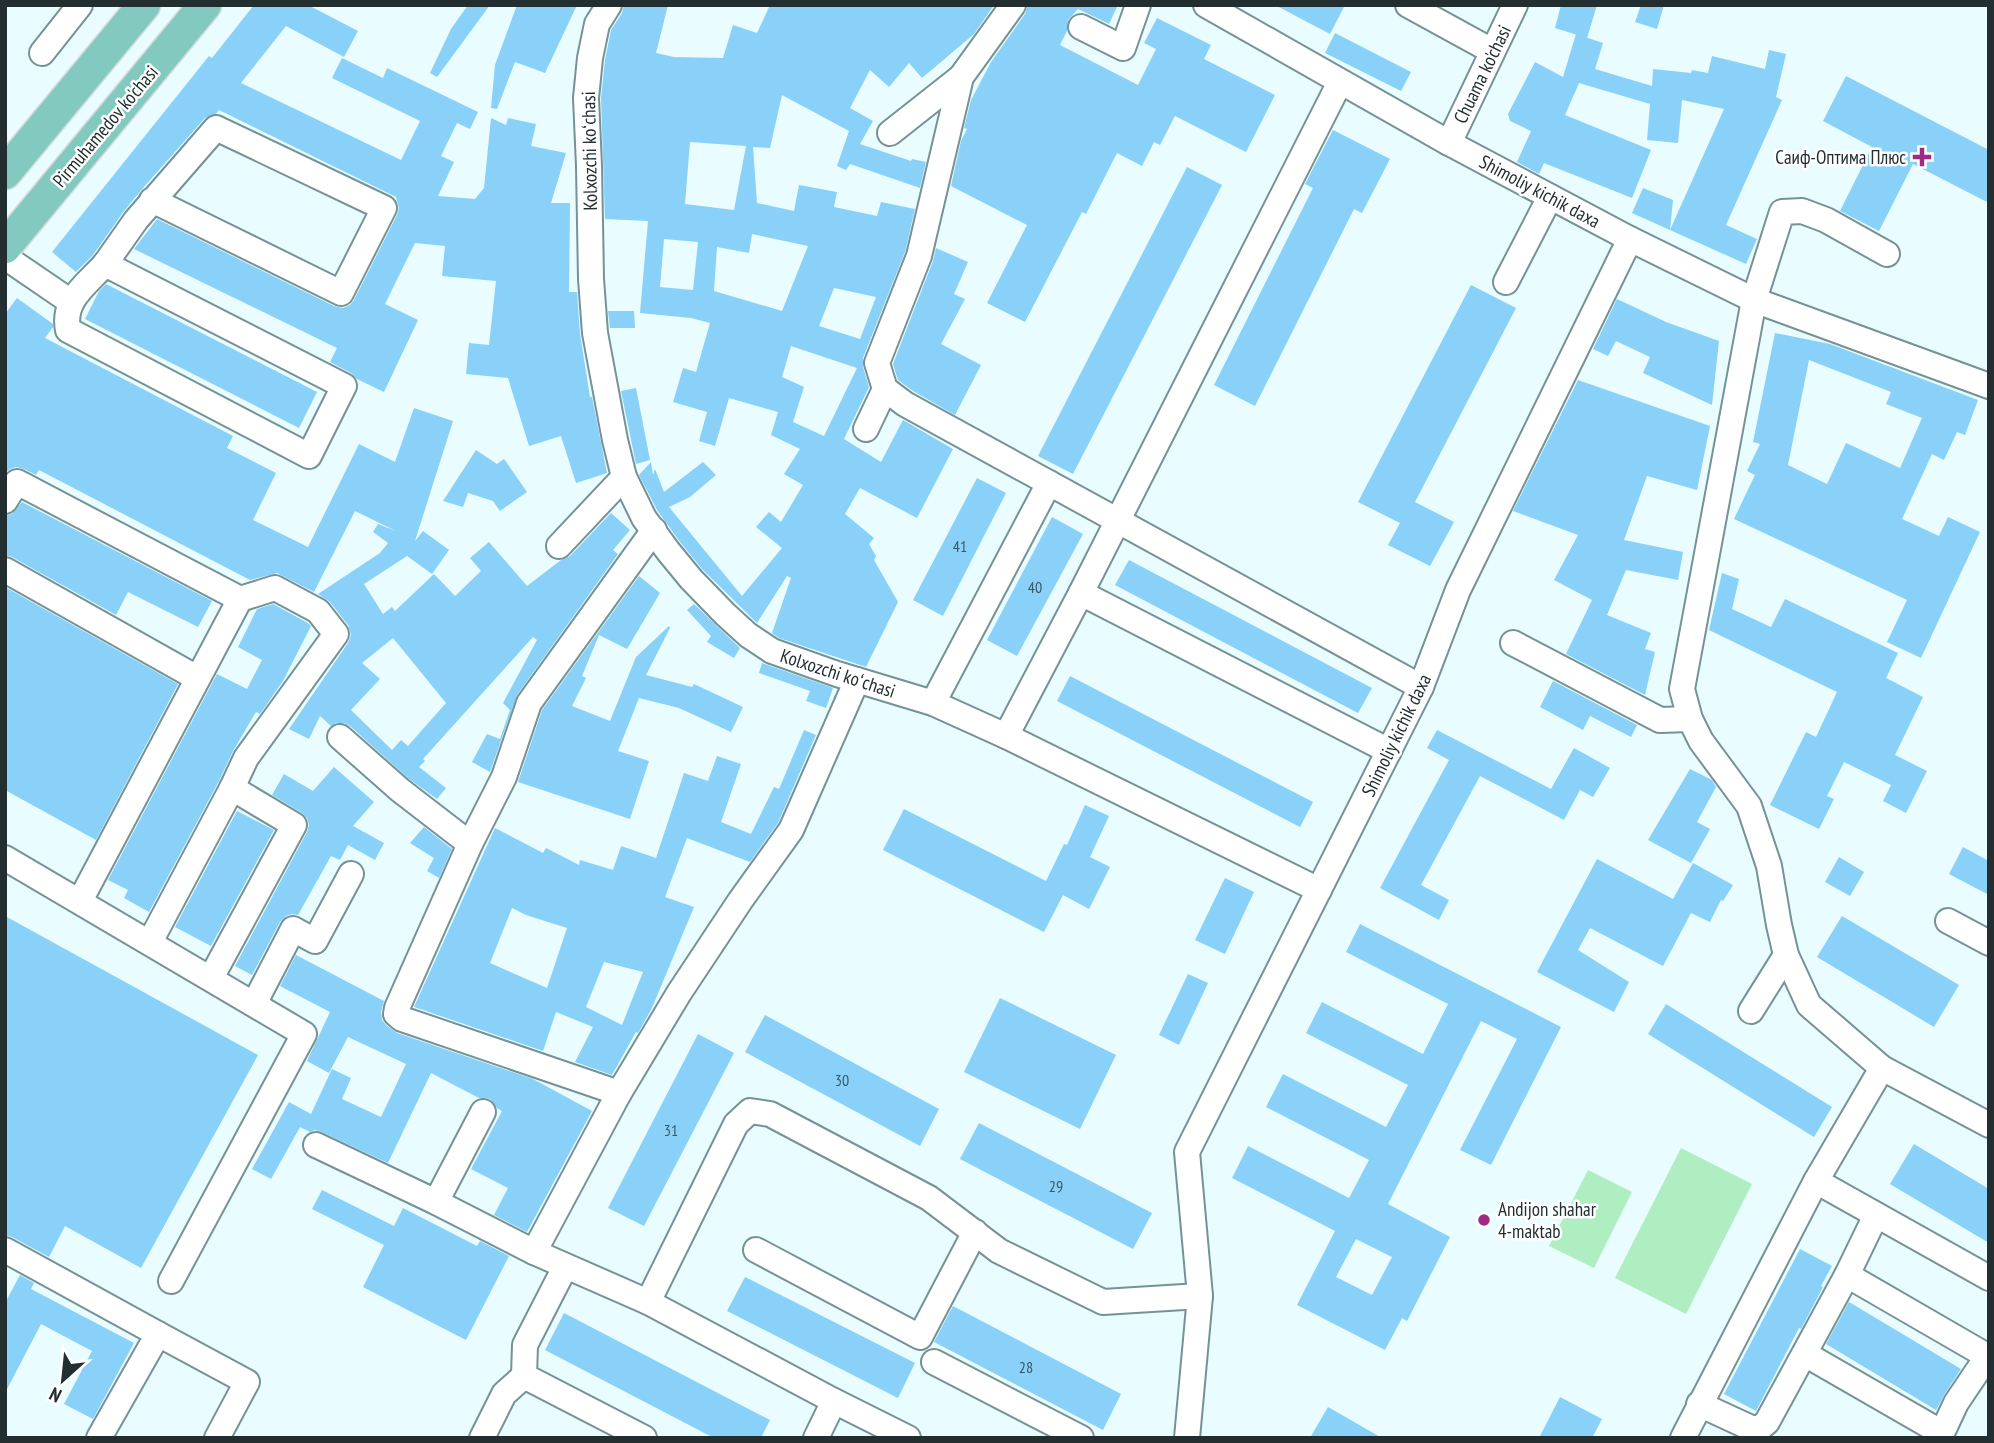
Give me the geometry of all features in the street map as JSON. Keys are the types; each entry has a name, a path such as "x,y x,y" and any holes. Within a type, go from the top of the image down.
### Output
{"main road":[{"path":"5,173 145,5"},
{"name":"Pirmuhamedov ko'chasi","path":"5,247 205,5"}],"street":[{"path":"42,53 80,5"},
{"name":"Kolxozchi koʻchasi","path":"609,5 597,24 586,98 590,279 595,333 624,477 644,518 668,551 691,579 748,635 772,651 933,704 1006,736 1319,890"},
{"path":"890,133 961,77 1013,5"},
{"path":"1081,27 1123,48 1138,5"},
{"name":"Shimoliy kichik daxa","path":"1187,1438 1200,1296 1187,1152 1421,687 1458,590 1630,239 1449,143 1206,5"},
{"path":"1408,5 1492,51"},
{"name":"Chuama ko'chasi","path":"1449,143 1515,5"},
{"path":"866,429 884,389 877,363 919,256 961,77"},
{"path":"1006,736 1340,82"},
{"path":"105,264 344,386 309,456 68,330 65,317 71,302 105,264 136,220 152,200 215,128 384,208 341,293 152,200"},
{"path":"1506,282 1550,197"},
{"path":"1887,254 1826,220 1802,211 1782,212 1754,300 1682,689 1689,719 1700,741 1749,806 1769,866 1786,955 1809,1004 1882,1068 1989,1125"},
{"path":"1630,239 1754,300 1989,386"},
{"path":"5,257 71,302"},
{"path":"884,389 905,404 1421,687"},
{"path":"559,546 624,477"},
{"path":"5,501 17,482 240,599"},
{"path":"933,704 1049,483"},
{"path":"619,1093 402,1019 396,1014 470,844 503,777 529,704 654,530"},
{"path":"5,570 197,678"},
{"path":"80,901 240,599 275,588 318,611 336,634 246,758 150,942"},
{"path":"1081,593 1389,751"},
{"path":"1513,643 1660,720 1689,719"},
{"path":"534,1252 619,1093 694,970 791,830 857,680"},
{"path":"341,737 400,790 470,844"},
{"path":"211,978 294,825 232,788"},
{"path":"5,858 304,1034 171,1281"},
{"path":"254,1004 293,929 315,941 351,874"},
{"path":"1948,920 1989,943"},
{"path":"1751,1011 1786,955"},
{"path":"1683,1438 1816,1181 1882,1068"},
{"path":"648,1302 736,1124 750,1111 769,1114 929,1198 999,1251 1103,1302 1200,1296"},
{"path":"436,1202 483,1112"},
{"path":"316,1145 565,1267 648,1302 908,1438"},
{"path":"1816,1181 1989,1278"},
{"path":"1699,1404 1751,1428 1760,1428 1767,1422 1847,1275 1876,1215"},
{"path":"756,1250 920,1337 975,1232"},
{"path":"5,1250 247,1382 217,1438"},
{"path":"482,1438 505,1394 524,1376 525,1345 565,1267"},
{"path":"1805,1354 1942,1435 1956,1403 1988,1355 1847,1275"},
{"path":"99,1438 158,1334"},
{"path":"934,1362 1081,1438"},
{"path":"524,1376 644,1438"},
{"path":"816,1438 834,1401"}],"green space":[{"path":"1681,1148 1752,1184 1686,1314 1615,1278"},
{"path":"1588,1170 1632,1192 1594,1268 1549,1246"}],"building":[{"path":"254,5 308,5 358,31 344,57 286,26 241,83 401,160 420,121 332,78 342,58 383,78 387,68 478,112 470,129 457,123 441,156 454,162 438,196 475,199 484,188 491,118 506,125 508,118 536,124 531,146 566,153 551,203 570,203 569,292 577,292 580,334 590,397 607,473 576,483 561,436 529,446 508,378 466,374 469,343 489,345 496,281 442,276 445,246 415,243 385,304 418,320 384,392 330,362 337,348 134,249 157,219 334,306 343,308 354,300 397,215 399,208 396,197 219,110 205,118 143,188 93,255 76,272 52,252 209,56 212,58"},
{"path":"468,5 490,5 437,77 430,73 451,29"},
{"path":"517,5 577,5 545,73 515,62 497,109 491,108 495,65"},
{"path":"624,5 668,5 656,53 674,57 723,58 733,25 757,33 770,5 994,5 974,34 922,78 909,63 889,87 870,70 850,108 873,121 860,144 911,161 926,162 920,188 850,164 846,170 837,166 849,131 782,95 770,148 753,147 757,203 794,211 799,185 837,192 834,207 877,216 881,202 915,209 905,252 863,358 869,387 844,439 881,462 903,420 953,449 917,518 860,488 845,514 874,538 869,544 876,556 874,560 898,602 866,667 779,638 772,633 791,578 787,576 757,623 702,569 680,542 657,510 639,475 651,462 653,475 655,469 664,492 703,462 716,475 690,497 669,507 742,596 782,548 756,527 769,512 781,522 803,485 784,474 800,449 771,435 778,412 729,398 715,446 699,441 707,412 673,402 683,368 696,372 710,323 691,318 640,313 648,221 605,219 601,98 611,30","holes":["690,142 746,146 734,210 685,204","752,234 808,246 782,311 714,291 717,247 749,253","664,239 698,242 693,290 660,287","834,288 876,297 860,339 819,326","791,346 857,368 824,436 793,422 804,387 782,377"]},
{"path":"1028,5 1118,5 1109,24 1078,9 1068,20 1067,31 1060,45 1138,85 1156,49 1144,43 1157,18 1211,45 1204,59 1275,95 1246,152 1175,116 1160,145 1154,142 1142,166 1117,153 1086,214 1082,212 1025,322 987,303 1027,225 951,186 961,141 967,129 964,128 971,100 991,62 1025,14"},
{"path":"1275,5 1345,5 1330,34"},
{"path":"1561,5 1597,5 1587,38 1555,28"},
{"path":"1641,5 1664,5 1657,29 1635,22"},
{"path":"1335,33 1411,72 1401,91 1325,53"},
{"path":"1576,34 1603,43 1595,69 1652,86 1653,69 1708,73 1712,56 1765,69 1769,50 1786,54 1776,97 1782,100 1726,225 1757,239 1746,264 1670,230 1724,109 1682,100 1678,143 1647,140 1650,104 1579,83 1565,115 1651,150 1632,198 1544,163 1539,174 1517,162 1531,131 1510,121 1508,114 1535,62 1563,77"},
{"path":"1846,76 1989,150 1989,203 1913,164 1879,231 1840,211 1872,147 1823,121"},
{"path":"1333,130 1390,159 1362,213 1354,209 1255,406 1214,385 1313,188 1305,184"},
{"path":"1187,167 1222,185 1073,474 1038,456"},
{"path":"1643,188 1673,200 1670,230 1632,213"},
{"path":"936,248 968,262 954,294 965,299 941,344 981,365 955,415 898,380 893,364"},
{"path":"106,284 317,392 299,428 85,319 99,291"},
{"path":"1471,285 1516,308 1415,502 1454,522 1430,566 1388,545 1400,523 1358,502"},
{"path":"17,298 53,324 45,338 233,436 227,448 276,473 253,520 308,547 359,444 395,462 414,408 453,421 415,541 423,531 449,550 432,574 407,556 364,584 383,614 392,607 395,611 434,574 455,596 481,571 470,558 489,542 527,586 570,556 611,513 630,530 613,550 618,554 517,695 490,772 472,762 487,734 500,739 510,710 503,703 537,640 533,637 423,759 425,761 419,767 446,788 437,799 409,779 344,723 331,726 320,716 309,739 289,729 351,635 348,625 330,602 318,594 380,553 388,543 373,532 378,524 396,531 355,511 314,592 277,573 250,580 39,470 36,475 16,467 5,473 5,314","holes":["393,638 446,703 408,746 401,740 392,750 351,710 380,679 362,663"]},
{"path":"1617,299 1666,322 1719,341 1712,405 1643,373 1650,357 1616,341 1608,356 1593,349"},
{"path":"608,311 634,311 635,328 610,328"},
{"path":"1775,333 1830,344 1978,400 1965,435 1957,432 1944,460 1932,454 1902,519 1939,536 1948,517 1980,532 1921,658 1887,642 1907,600 1734,519 1755,475 1747,471 1760,444 1753,442","holes":["1809,360 1891,392 1886,404 1922,418 1900,468 1846,443 1827,484 1788,465"]},
{"path":"1578,380 1710,426 1697,490 1647,476 1624,540 1683,552 1678,580 1626,570 1607,615 1651,633 1645,649 1655,652 1645,695 1566,654 1592,600 1554,580 1578,535 1513,511"},
{"path":"636,388 650,460 636,464 621,391"},
{"path":"476,450 497,464 504,459 527,492 500,511 493,501 468,493 463,507 443,501"},
{"path":"977,478 1006,493 943,616 913,600"},
{"path":"22,502 212,601 198,627 128,592 116,615 5,555 5,516 12,514"},
{"path":"1052,517 1083,534 1017,656 987,640"},
{"path":"1129,560 1372,688 1358,713 1115,585"},
{"path":"1722,573 1739,579 1732,609 1771,627 1785,599 1898,653 1886,678 1923,697 1895,755 1927,771 1906,813 1883,801 1891,785 1844,762 1827,796 1834,799 1819,829 1770,805 1806,732 1816,737 1837,692 1709,630"},
{"path":"639,576 660,593 627,649 599,635 582,676 586,678 572,706 610,721 636,657 669,626 646,675 692,687 694,684 743,707 731,732 679,708 639,698 618,751 649,761 630,819 518,782 542,710"},
{"path":"5,587 178,684 96,840 5,790"},
{"path":"273,604 311,626 283,681 260,714 256,712 233,751 149,912 124,898 128,890 108,880 217,674 247,689 262,660 238,647 257,609"},
{"path":"694,604 740,648 734,658 707,642 711,636 687,610"},
{"path":"762,663 833,688 826,708 806,701 810,691 759,673"},
{"path":"1070,676 1313,802 1300,827 1057,701"},
{"path":"1553,681 1637,725 1631,737 1590,716 1583,730 1540,707"},
{"path":"804,730 816,735 778,823 750,862 687,838 665,897 694,907 652,1008 612,1075 575,1062 593,1027 556,1012 543,1051 414,1007 495,828 543,853 546,848 579,865 580,860 613,870 621,846 656,858 684,773 708,781 717,756 741,764 721,822 751,834 774,787 779,789","holes":["512,908 567,928 547,988 490,963","604,962 643,972 622,1025 586,1007"]},
{"path":"1437,730 1551,789 1574,748 1610,768 1593,797 1580,790 1564,820 1480,776 1421,885 1449,900 1439,920 1380,888 1449,760 1427,748"},
{"path":"334,767 374,802 353,826 384,843 375,860 348,845 340,860 331,856 298,915 286,916 280,922 252,975 235,966 309,825 302,813 272,795 284,774 313,791"},
{"path":"1690,769 1712,780 1716,787 1697,822 1710,829 1691,863 1648,840"},
{"path":"1085,805 1109,816 1090,857 1110,867 1089,909 1063,895 1044,932 883,850 904,809 1046,881 1064,844 1067,845"},
{"path":"237,811 274,830 211,946 175,927"},
{"path":"424,827 452,849 439,878 427,871 434,858 410,843"},
{"path":"1963,847 1989,861 1989,895 1949,874"},
{"path":"1839,857 1864,872 1850,896 1825,882"},
{"path":"1597,859 1673,899 1693,863 1733,885 1723,901 1721,900 1710,922 1691,913 1663,966 1590,928 1578,950 1629,982 1614,1012 1537,972"},
{"path":"1225,878 1254,892 1225,954 1195,940"},
{"path":"5,916 258,1055 141,1268 65,1226 49,1257 5,1235"},
{"path":"1842,916 1959,985 1934,1027 1817,957"},
{"path":"1360,924 1561,1027 1491,1165 1460,1150 1517,1039 1481,1021 1388,1204 1450,1237 1407,1321 1402,1318 1385,1350 1297,1305 1335,1231 1232,1178 1248,1146 1349,1198 1369,1160 1266,1107 1283,1074 1386,1127 1408,1085 1306,1033 1322,1002 1423,1054 1448,1004 1346,952","holes":["1356,1239 1392,1257 1372,1295 1336,1277"]},
{"path":"296,955 384,1001 382,1020 397,1033 533,1079 592,1111 527,1232 494,1215 508,1188 471,1169 502,1111 490,1099 479,1098 431,1073 388,1163 322,1132 310,1132 300,1127 271,1179 252,1169 289,1102 311,1114 332,1069 351,1078 342,1099 381,1117 406,1064 348,1037 329,1073 307,1061 330,1012 280,986"},
{"path":"1188,974 1208,983 1179,1045 1159,1035"},
{"path":"1000,998 1116,1055 1080,1129 964,1072"},
{"path":"1666,1004 1832,1107 1814,1137 1648,1034"},
{"path":"765,1015 939,1109 920,1146 745,1052"},
{"path":"698,1034 734,1053 644,1226 608,1208"},
{"path":"979,1123 1152,1213 1133,1249 960,1159"},
{"path":"1914,1144 1989,1189 1989,1243 1890,1184"},
{"path":"322,1190 394,1226 403,1208 477,1246 480,1241 509,1256 466,1340 363,1287 384,1245 312,1209"},
{"path":"1800,1249 1832,1266 1756,1411 1724,1394"},
{"path":"20,1275 34,1283 31,1289 134,1343 93,1419 64,1404 92,1351 41,1324 5,1393 5,1303"},
{"path":"745,1277 915,1363 898,1398 727,1311"},
{"path":"1849,1302 1961,1369 1936,1410 1826,1344"},
{"path":"953,1306 1121,1394 1103,1430 934,1342"},
{"path":"564,1313 770,1420 761,1438 714,1438 545,1350"},
{"path":"1560,1397 1602,1419 1592,1438 1539,1438"},
{"path":"1328,1407 1382,1438 1310,1438"}],"place":[{"name":"Саиф-Оптима Плюс","path":"1922,157"},
{"name":"Andijon shahar 4-maktab","path":"1484,1220"}]}
